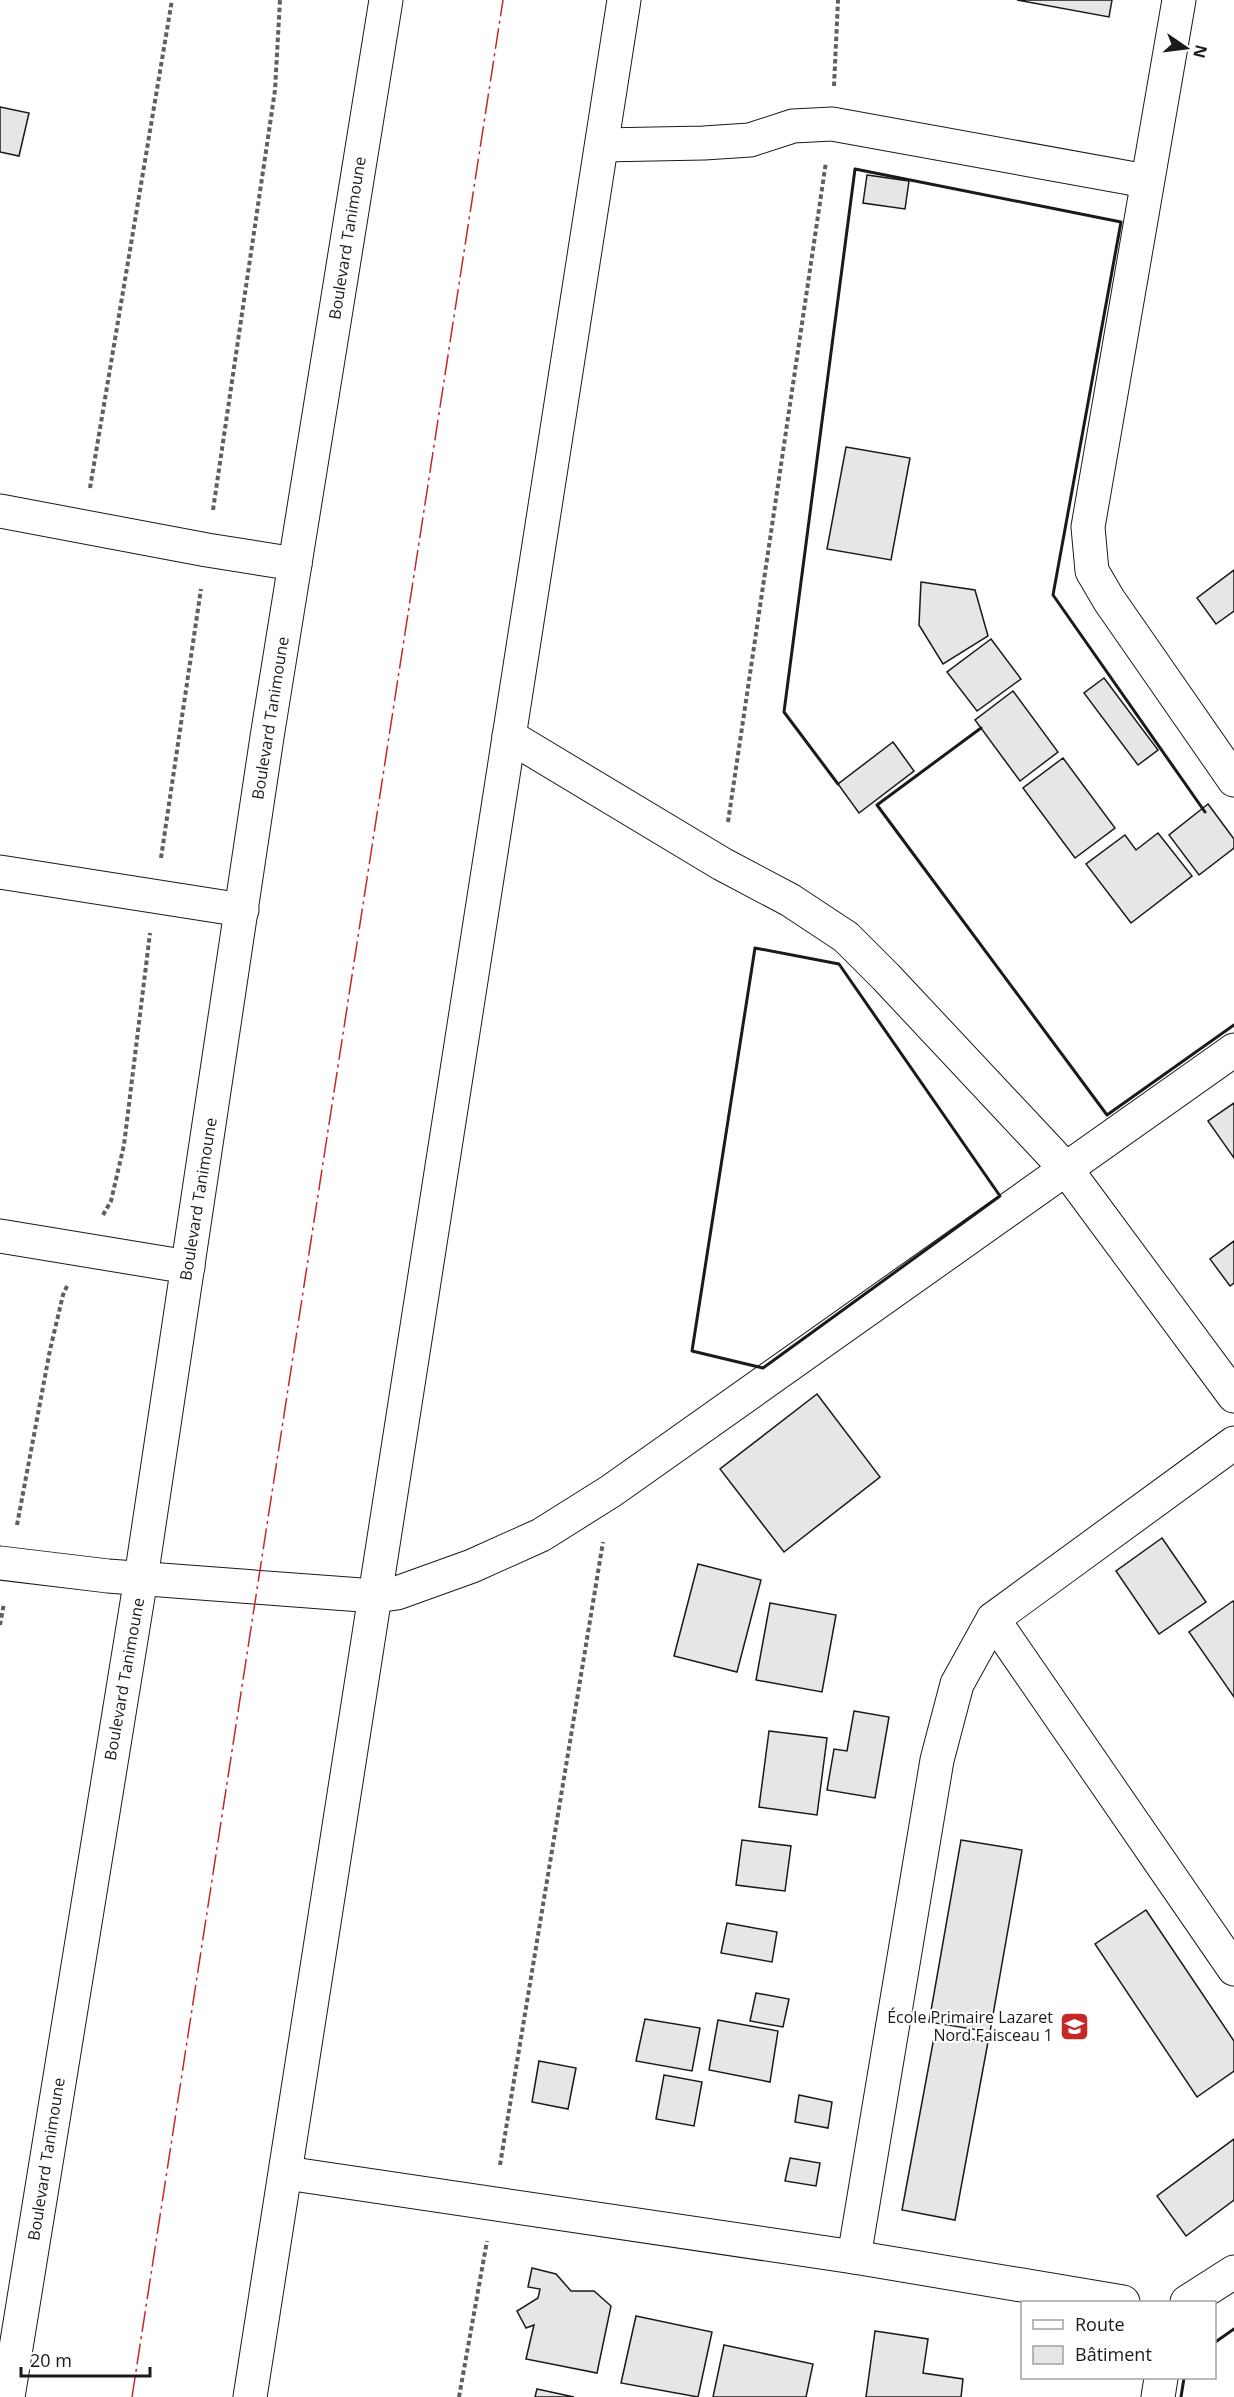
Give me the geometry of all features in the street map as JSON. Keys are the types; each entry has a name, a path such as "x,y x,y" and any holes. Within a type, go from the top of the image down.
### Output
{"street":[{"name":"Boulevard Tanimoune","path":"8,2397 141,1578 295,564 386,0"},
{"path":"250,2397 624,0"},
{"path":"1179,0 1088,527 1092,571 1109,600 1234,780"},
{"path":"602,145 704,144 750,140 793,126 832,124 1146,181"},
{"path":"0,511 295,564"},
{"path":"509,736 722,864 790,900 846,937 1066,1169 1234,1396"},
{"path":"0,872 242,910"},
{"path":"5,1564 141,1578 375,1596 397,1593 472,1566 541,1535 611,1491 1234,1050"},
{"path":"0,1236 188,1267"},
{"path":"854,2257 937,1760 957,1684 993,1618 1234,1443"},
{"path":"993,1618 1234,1969"},
{"path":"286,2173 854,2257 1117,2301"},
{"path":"1189,2301 1234,2272"},
{"path":"1158,2397 1161,2379"}],"path":[{"path":"84,526 172,0"},
{"path":"0,1625 5,1564 60,1306 84,1250 111,1201 124,1146 155,897 275,90 280,0"},
{"path":"722,864 832,124 838,0"},
{"path":"459,2397 494,2205 611,1491"}],"building":[{"path":"1017,0 1112,0 1109,17"},
{"path":"0,107 29,113 19,156 0,152"},
{"path":"867,175 909,181 905,209 863,203"},
{"path":"846,447 910,458 891,560 827,549"},
{"path":"1234,570 1234,611 1216,624 1197,598"},
{"path":"921,582 975,590 988,636 943,664 919,625"},
{"path":"991,639 1021,679 977,711 947,672"},
{"path":"1104,678 1158,750 1138,765 1084,693"},
{"path":"1013,691 1058,752 1020,781 975,720"},
{"path":"893,742 914,771 859,813 838,784"},
{"path":"1063,758 1115,828 1075,858 1023,788"},
{"path":"1208,804 1234,839 1234,848 1199,875 1169,835"},
{"path":"1158,833 1192,876 1131,923 1086,864 1125,835 1136,850"},
{"path":"1234,1103 1234,1158 1208,1121"},
{"path":"1234,1241 1234,1283 1230,1286 1210,1259"},
{"path":"817,1394 880,1477 784,1552 720,1469"},
{"path":"1162,1538 1206,1602 1159,1634 1116,1571"},
{"path":"698,1564 761,1580 737,1672 674,1656"},
{"path":"1233,1601 1234,1603 1234,1697 1189,1632"},
{"path":"770,1603 836,1615 822,1692 756,1680"},
{"path":"854,1711 889,1717 875,1798 827,1790 834,1749 847,1751"},
{"path":"769,1731 827,1738 817,1815 759,1807"},
{"path":"742,1840 791,1846 785,1891 736,1885"},
{"path":"961,1840 1022,1850 990,2032 929,2022"},
{"path":"1146,1910 1234,2041 1234,2071 1197,2097 1095,1944"},
{"path":"727,1923 777,1932 772,1962 721,1953"},
{"path":"756,1993 789,1999 783,2027 750,2021"},
{"path":"645,2019 700,2028 692,2071 636,2061"},
{"path":"718,2020 778,2031 770,2082 709,2070"},
{"path":"935,2032 988,2042 955,2220 902,2210"},
{"path":"539,2061 576,2068 568,2109 532,2102"},
{"path":"664,2075 702,2082 694,2126 656,2119"},
{"path":"799,2095 832,2102 828,2128 795,2122"},
{"path":"1234,2139 1234,2200 1186,2236 1157,2196"},
{"path":"790,2158 820,2163 816,2186 785,2181"},
{"path":"532,2268 556,2274 571,2291 594,2291 611,2306 597,2373 526,2359 534,2325 526,2328 517,2311 538,2298 540,2289 528,2287"},
{"path":"636,2316 712,2332 698,2397 621,2383"},
{"path":"875,2331 928,2339 923,2373 963,2379 961,2397 866,2397"},
{"path":"724,2345 813,2364 806,2397 713,2397"},
{"path":"537,2389 574,2397 535,2397"}],"wall":[{"path":"838,784 784,712 855,169 1121,222 1053,595 1205,812"},
{"path":"981,728 877,805 1107,1115 1234,1025"},
{"path":"755,948 839,964 1000,1196 763,1368 692,1351 755,948"},
{"path":"1216,2342 1234,2329"},
{"path":"1181,2397 1184,2379"}],"power":[{"path":"132,2397 503,0"}],"place":[{"name":"École Primaire Lazaret Nord Faisceau 1","path":"1074,2026"}]}
